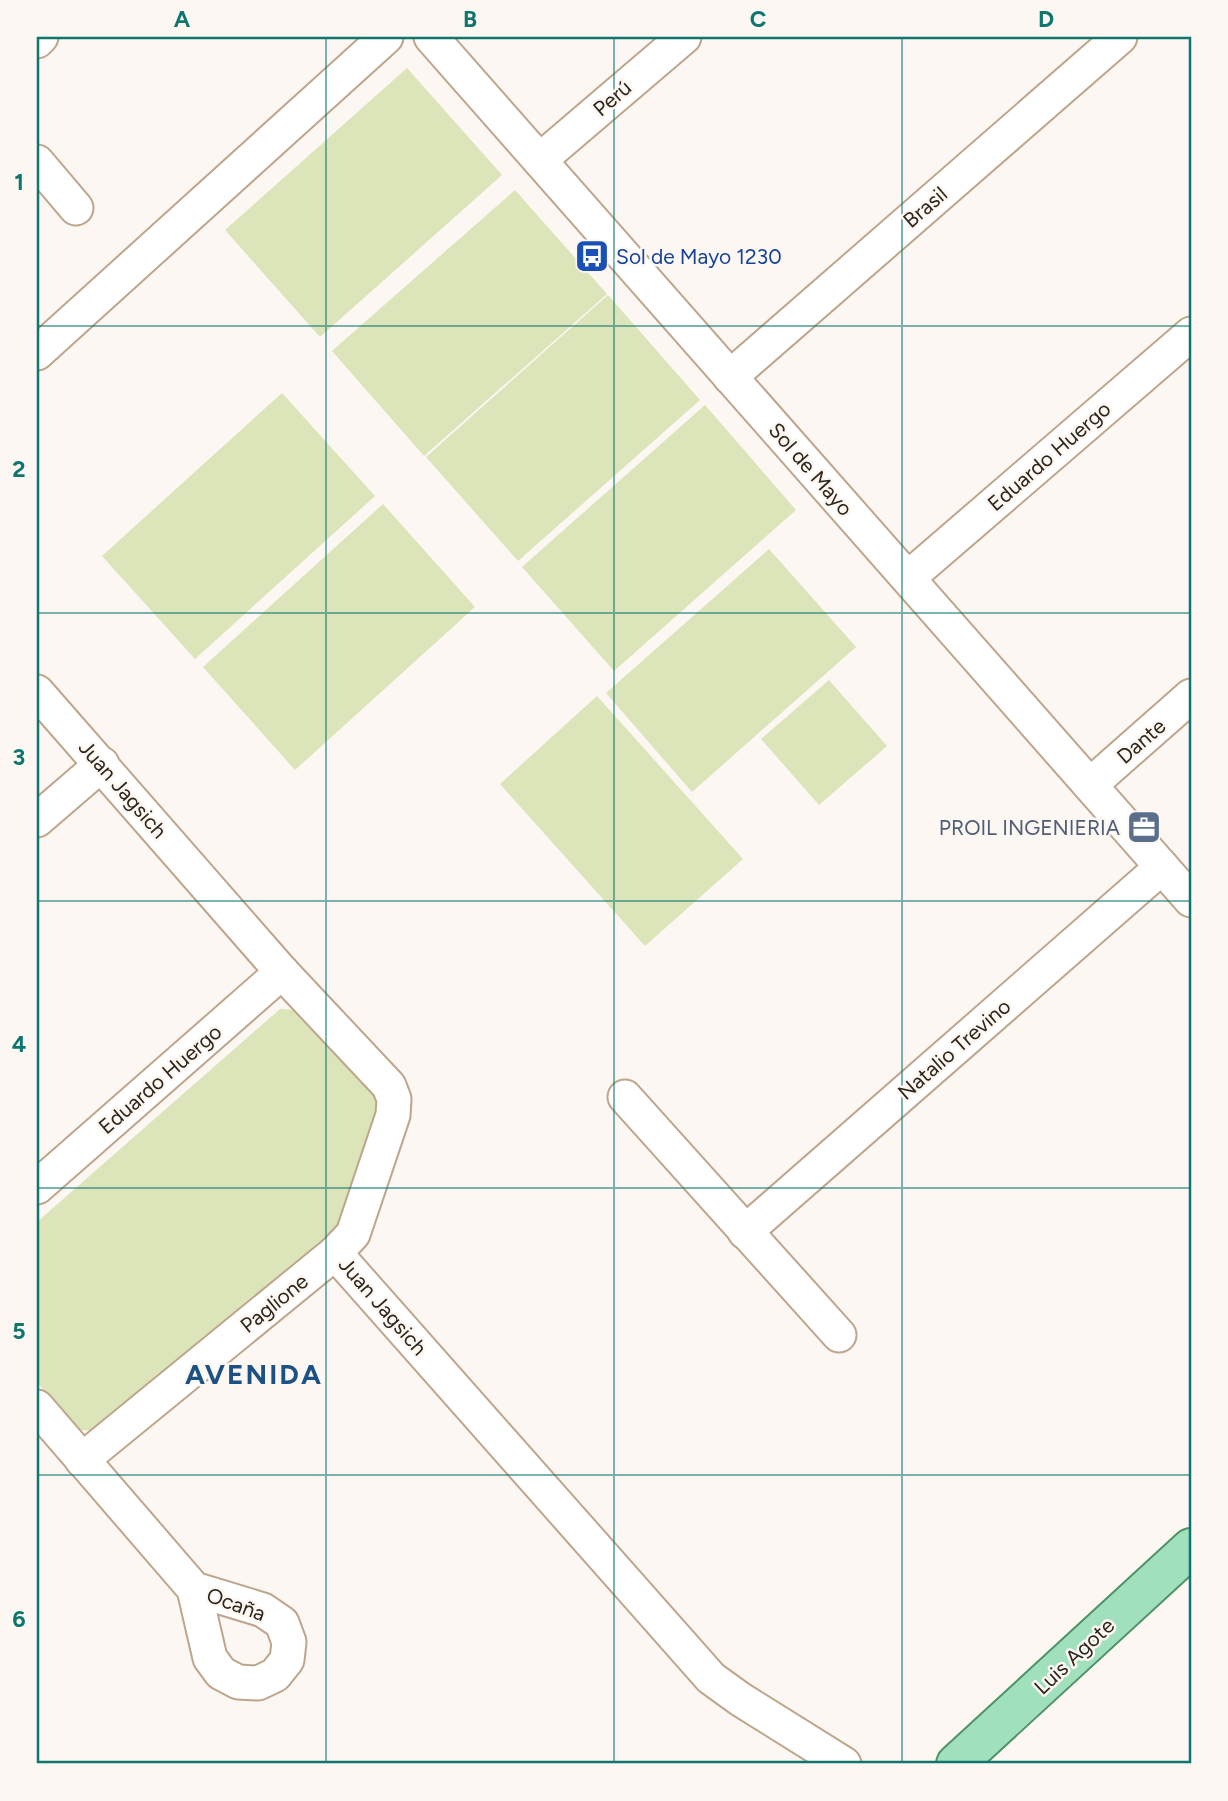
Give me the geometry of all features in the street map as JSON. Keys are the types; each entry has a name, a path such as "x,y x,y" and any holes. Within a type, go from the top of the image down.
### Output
{"main road":[{"name":"Luis Agote","path":"956,1764 1191,1548"}],"street":[{"path":"37,41 41,37"},
{"path":"37,353 386,37"},
{"name":"Sol de Mayo","path":"431,37 1191,900"},
{"name":"Perú","path":"540,160 684,37"},
{"name":"Brasil","path":"730,377 1120,37"},
{"path":"37,162 76,208"},
{"name":"Eduardo Huergo","path":"908,578 1191,334"},
{"name":"Juan Jagsich","path":"37,692 282,972 389,1086 394,1099 393,1115 353,1234 335,1253 711,1678 844,1764"},
{"name":"Dante","path":"1090,785 1191,696"},
{"path":"37,820 102,764"},
{"name":"Natalio Trevino","path":"746,1232 1162,867"},
{"name":"Eduardo Huergo","path":"37,1187 282,972"},
{"path":"625,1097 839,1335"},
{"name":"Paglione","path":"82,1460 335,1253"},
{"name":"Ocaña","path":"37,1407 194,1589"}],"green space":[{"path":"407,68 502,175 320,337 225,230"},
{"path":"515,190 607,294 424,456 332,351"},
{"path":"608,295 700,400 518,561 426,457"},
{"path":"282,393 375,496 195,659 102,556"},
{"path":"705,405 796,510 614,671 522,567"},
{"path":"383,504 475,607 295,770 203,667"},
{"path":"769,549 856,647 692,792 606,693"},
{"path":"829,680 887,746 819,805 761,739"},
{"path":"597,696 743,859 645,946 500,784"},
{"path":"280,1009 298,1010 376,1091 380,1108 335,1253 111,1431 77,1430 37,1382 37,1222"}],"place":[{"name":"Sol de Mayo 1230","path":"592,256"},
{"name":"PROIL INGENIERIA","path":"1144,827"}],"district":[{"name":"AVENIDA","path":"254,1374"}]}
